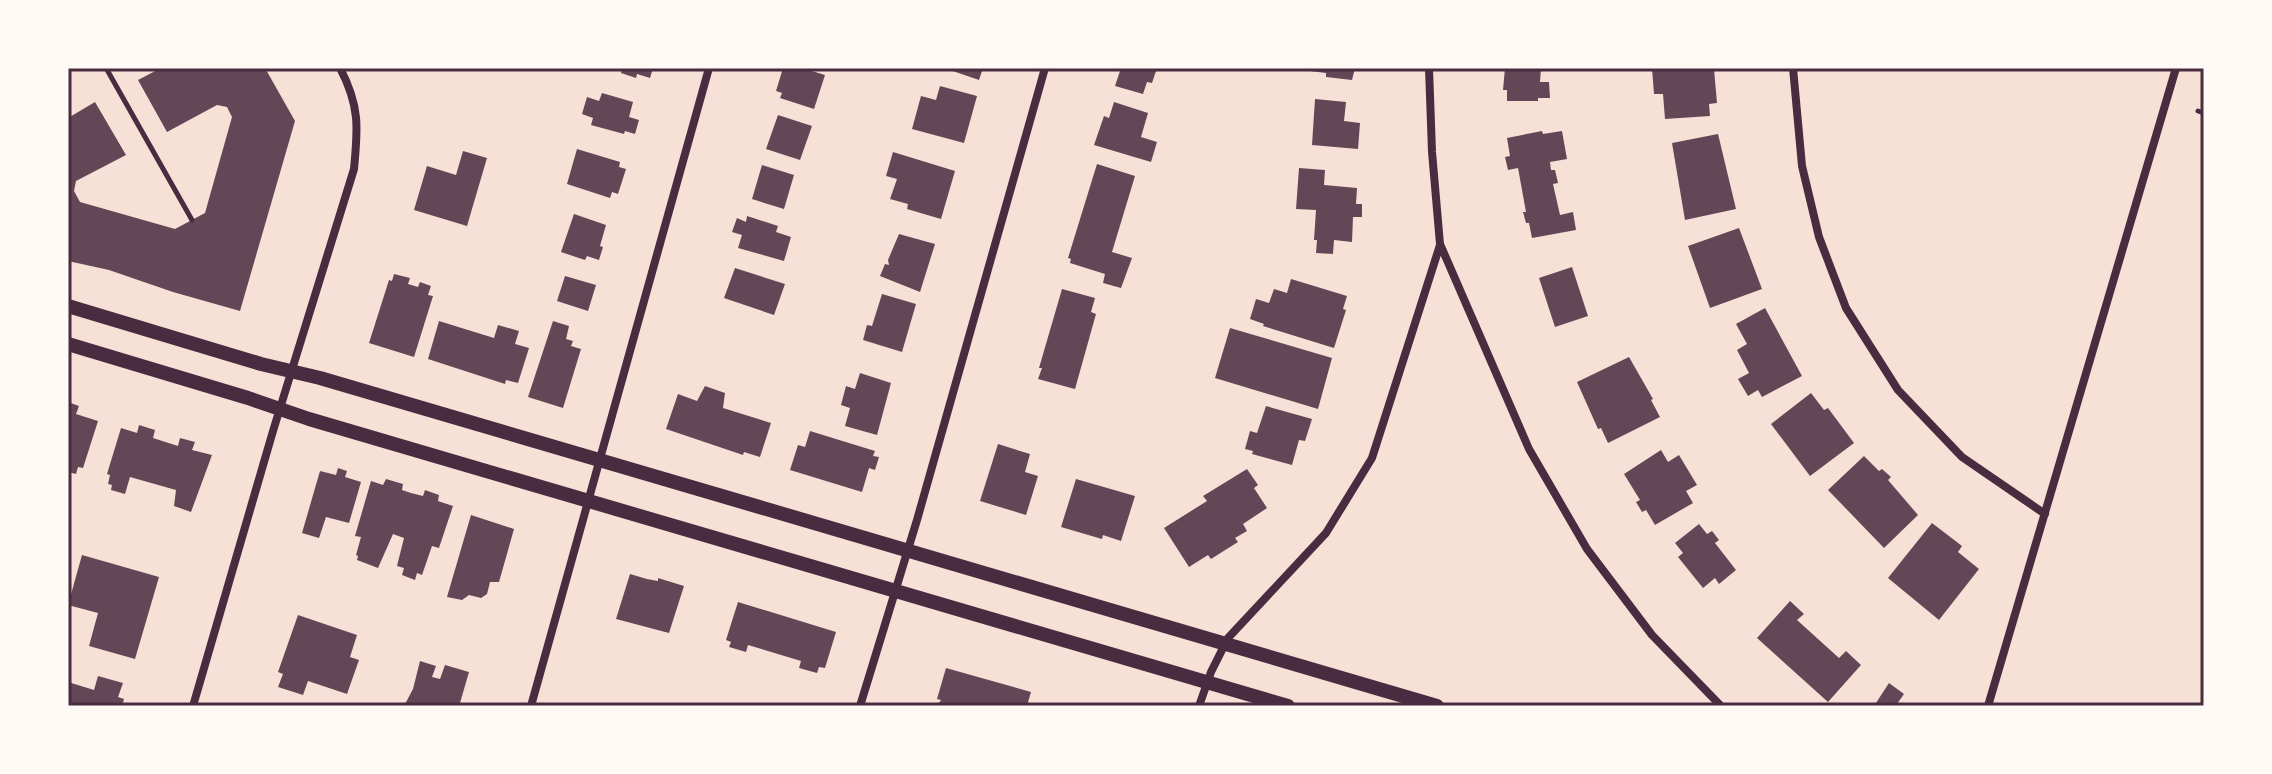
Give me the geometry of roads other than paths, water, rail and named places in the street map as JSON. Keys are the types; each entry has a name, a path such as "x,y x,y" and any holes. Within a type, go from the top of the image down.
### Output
{"street":[{"path":"193,706 279,409 354,169 359,125 349,86 340,68"},
{"path":"531,706 709,68"},
{"path":"860,706 1045,68"},
{"path":"1429,68 1440,244 1529,449 1587,549 1652,635 1721,706"},
{"path":"1793,68 1802,166 1819,237 1846,308 1898,390 1962,457 2045,514"},
{"path":"1988,706 2176,68"},
{"path":"1199,706 1225,644 1326,533 1372,458 1440,244"},
{"path":"68,306 1437,706"},
{"path":"68,344 588,501 1288,706"}]}
